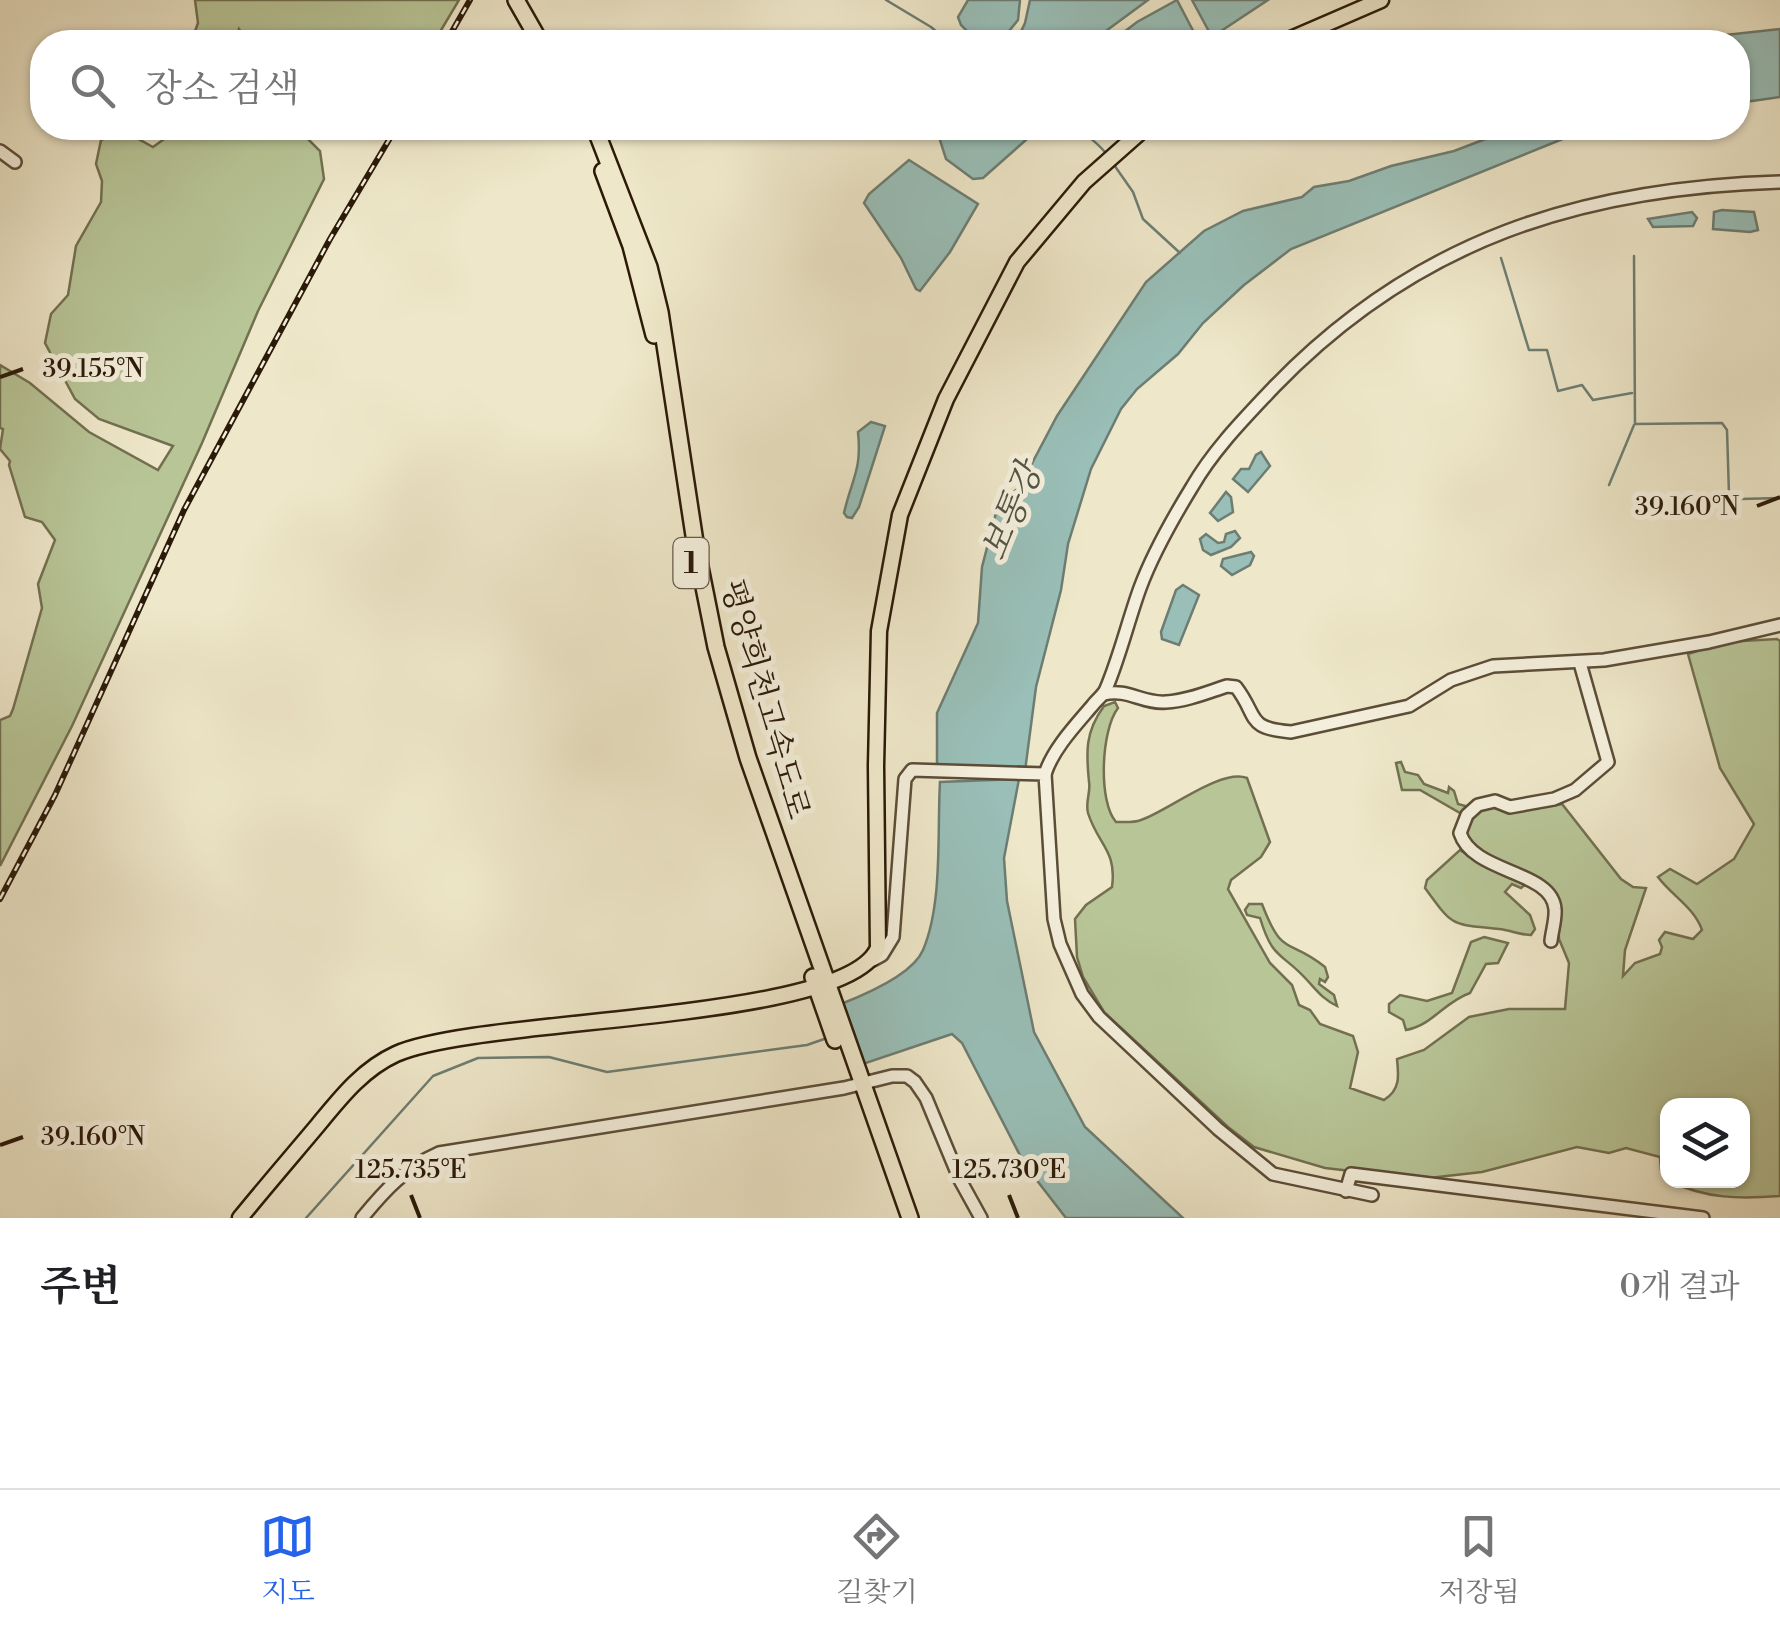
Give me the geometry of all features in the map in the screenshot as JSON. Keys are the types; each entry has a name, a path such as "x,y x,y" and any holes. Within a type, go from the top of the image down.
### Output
{"highway":[{"path":"516,0 533,30"},
{"path":"528,0 544,30"},
{"name":"평양희천고속도로","path":"589,140 630,246 649,312 708,654 737,750 823,989 899,1218"},
{"name":"평양희천고속도로","path":"600,140 631,216 660,312 716,647 823,989"},
{"name":"평양희천고속도로","path":"855,1082 910,1218"}],"main road":[{"path":"1312,30 1381,0"},
{"path":"240,1218 353,1084 379,1062 400,1052 487,1035 772,999 823,989 873,960 878,948 879,631 900,515 946,399 1016,262 1084,182 1131,140"}],"street":[{"path":"0,151 15,162"},
{"path":"1372,1195 1273,1174 1218,1129 1099,1017 1082,994 1060,944 1054,919 1045,774 1054,753 1104,694 1141,585 1195,482 1228,434 1299,362 1339,329 1448,256 1546,217 1624,196 1780,182"},
{"path":"1104,694 1128,693 1165,702 1228,686 1236,688 1256,724 1291,732 1409,706 1468,672 1528,662 1580,663 1780,626"},
{"path":"1551,941 1555,908 1546,890 1470,852 1460,834 1467,815 1478,806 1495,801 1510,807 1554,799 1576,790 1608,762 1580,663"},
{"path":"873,960 882,955 894,937 905,779 912,770 1045,774"},
{"path":"362,1218 394,1180 417,1162 439,1153 900,1075 915,1082 926,1098 960,1180 981,1218"},
{"path":"1346,1191 1350,1174 1703,1218"}],"green space":[{"path":"195,0 459,0 441,30 195,30"},
{"path":"101,140 140,140 153,147 163,140 309,140 320,151 324,179 258,311 72,726 0,866 0,720 10,716 13,709 42,608 38,584 55,540 42,522 25,517 10,461 0,449 0,365 30,383 89,432 158,470 173,446 99,419 75,399 45,343 51,314 68,295 76,246 101,202 102,181 96,164"},
{"path":"1780,641 1780,1196 1723,1196 1689,1188 1750,1188 1750,1098 1660,1098 1660,1157 1626,1148 1609,1153 1577,1147 1482,1172 1420,1179 1325,1168 1254,1147 1104,1012 1083,977 1077,957 1075,919 1086,905 1112,887 1113,875 1109,856 1088,813 1088,743 1104,706 1115,702 1118,708 1105,748 1104,783 1116,822 1141,820 1223,779 1247,778 1270,842 1261,857 1231,880 1228,889 1270,963 1292,985 1299,1005 1310,1010 1320,1024 1353,1036 1358,1052 1350,1088 1384,1100 1397,1082 1397,1059 1424,1050 1469,1017 1509,1009 1565,1009 1569,963 1559,939 1557,900 1480,854 1466,836 1469,823 1474,814 1489,807 1530,809 1562,804 1621,879 1633,887 1646,888 1625,950 1623,976 1635,963 1660,954 1659,940 1665,932 1693,939 1702,930 1694,915 1658,877 1670,869 1697,884 1734,859 1754,824 1720,768 1688,654 1725,642"},
{"path":"1401,762 1405,772 1418,775 1424,784 1448,793 1449,787 1458,804 1469,807 1460,813 1420,790 1402,790 1396,763"},
{"path":"1460,850 1526,884 1521,888 1512,884 1505,892 1530,915 1535,929 1531,935 1462,924 1442,911 1425,888 1427,880"},
{"path":"1249,904 1262,904 1281,940 1325,967 1328,977 1325,982 1320,979 1319,984 1334,995 1337,1006 1274,949 1260,918 1247,915"},
{"path":"1484,937 1508,943 1498,963 1486,964 1470,993 1406,1030 1403,1020 1389,1012 1389,1004 1400,995 1427,1001 1452,993 1471,942"}],"water":[{"path":"968,0 1020,0 1018,20 1010,30 966,30 958,17"},
{"path":"1030,0 1148,0 1107,30 1022,30"},
{"path":"1177,0 1193,30 1127,30"},
{"path":"1192,0 1268,0 1223,30 1208,30"},
{"path":"1780,29 1780,97 1750,101 1750,32"},
{"path":"940,140 1026,140 983,178 973,179 946,159"},
{"name":"보통강","path":"1483,140 1560,140 1291,249 1244,285 1203,323 1178,354 1137,389 1121,409 1091,469 1068,544 1061,590 1036,687 1025,771 937,765 937,713 978,623 982,567 997,509 1004,498 1019,488 1057,416 1146,282 1204,231 1243,211 1302,197 1314,187"},
{"path":"909,160 978,204 950,252 920,291 864,203 869,194"},
{"path":"1692,212 1697,218 1693,226 1653,227 1648,219"},
{"path":"1714,212 1754,212 1758,230 1713,229"},
{"path":"871,422 885,426 859,507 852,518 847,517 844,513 857,465 858,432"},
{"path":"1261,452 1270,466 1248,492 1233,479 1241,469 1249,469"},
{"path":"1226,492 1231,497 1233,512 1218,521 1210,513"},
{"path":"1235,531 1240,538 1231,547 1211,555 1203,550 1200,539 1206,534 1218,543"},
{"path":"1251,552 1254,556 1250,565 1232,575 1221,566 1223,559"},
{"path":"1183,585 1199,595 1179,645 1162,639 1161,632 1176,590"},
{"path":"1019,779 1004,858 1007,901 1034,1032 1085,1127 1183,1218 1066,1218 1025,1165 962,1043 952,1034 860,1065 841,1004 899,975 923,950 934,911 940,782"}],"waterway":[{"path":"886,0 935,30"},
{"path":"1093,140 1107,155"},
{"path":"1112,162 1133,192 1143,219 1180,253"},
{"path":"1634,256 1635,424 1722,423 1727,430 1729,495 1740,499 1780,498"},
{"path":"1501,258 1529,350 1547,350 1558,391 1582,385 1593,400 1632,393"},
{"path":"1609,485 1634,425"},
{"path":"306,1218 433,1076 478,1058 549,1057 607,1072 807,1045 827,1038"}],"railway":[{"path":"453,30 470,0"},
{"path":"0,899 55,795 184,510 330,239 389,140"}]}
